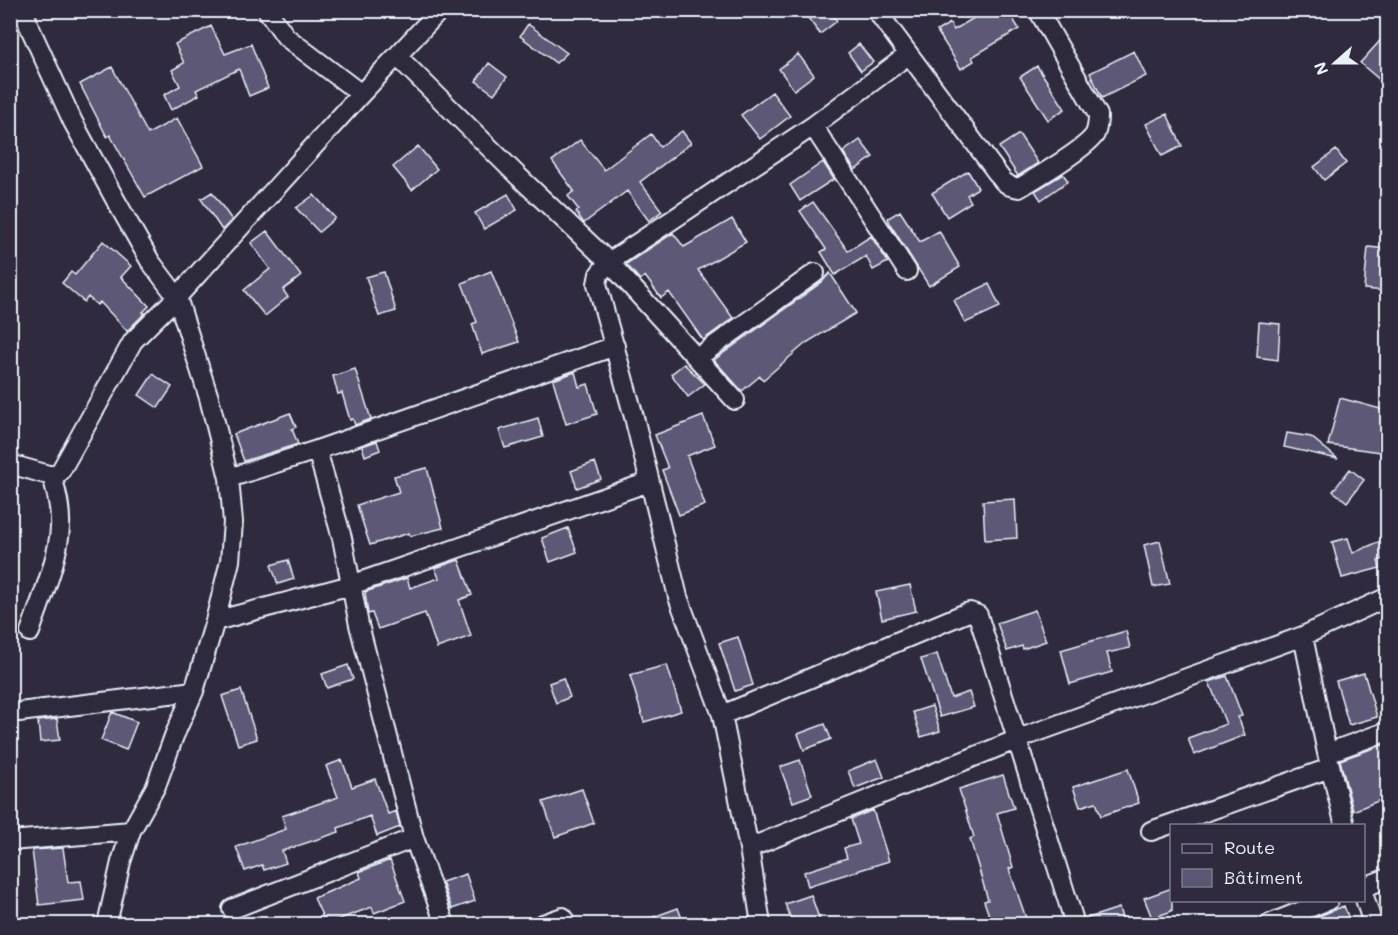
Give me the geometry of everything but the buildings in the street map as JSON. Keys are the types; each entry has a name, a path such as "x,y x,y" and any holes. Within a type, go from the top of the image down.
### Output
{"street":[{"path":"24,10 29,26 78,131 150,261 177,297 209,398 229,478 233,522 230,561 194,691 174,736 156,786 131,831 121,862 107,924"},
{"path":"267,10 286,37 361,94"},
{"path":"10,464 52,476 60,472 133,341 177,297 440,10"},
{"path":"876,10 1003,181 1019,188 1053,168 1094,136 1098,126 1098,115 1038,10"},
{"path":"761,924 749,848 722,716 678,597 615,346 597,284 599,274 609,262 813,126 908,55"},
{"path":"397,56 609,262 735,400"},
{"path":"813,126 907,271"},
{"path":"697,358 815,273"},
{"path":"229,478 317,450 615,346"},
{"path":"317,450 342,538 359,625 414,838 445,924"},
{"path":"30,632 54,561 60,528 58,496 52,476"},
{"path":"215,621 351,585 649,482"},
{"path":"749,848 1018,739 1303,636 1388,597"},
{"path":"722,716 970,612 978,615 1075,924"},
{"path":"1303,636 1345,824"},
{"path":"19,712 194,691"},
{"path":"1151,831 1329,761 1388,731"},
{"path":"10,841 131,831"},
{"path":"232,909 414,838"},
{"path":"1365,887 1388,878"},
{"path":"1365,899 1373,924"},
{"path":"1269,924 1324,902"},
{"path":"543,924 562,916"}]}
